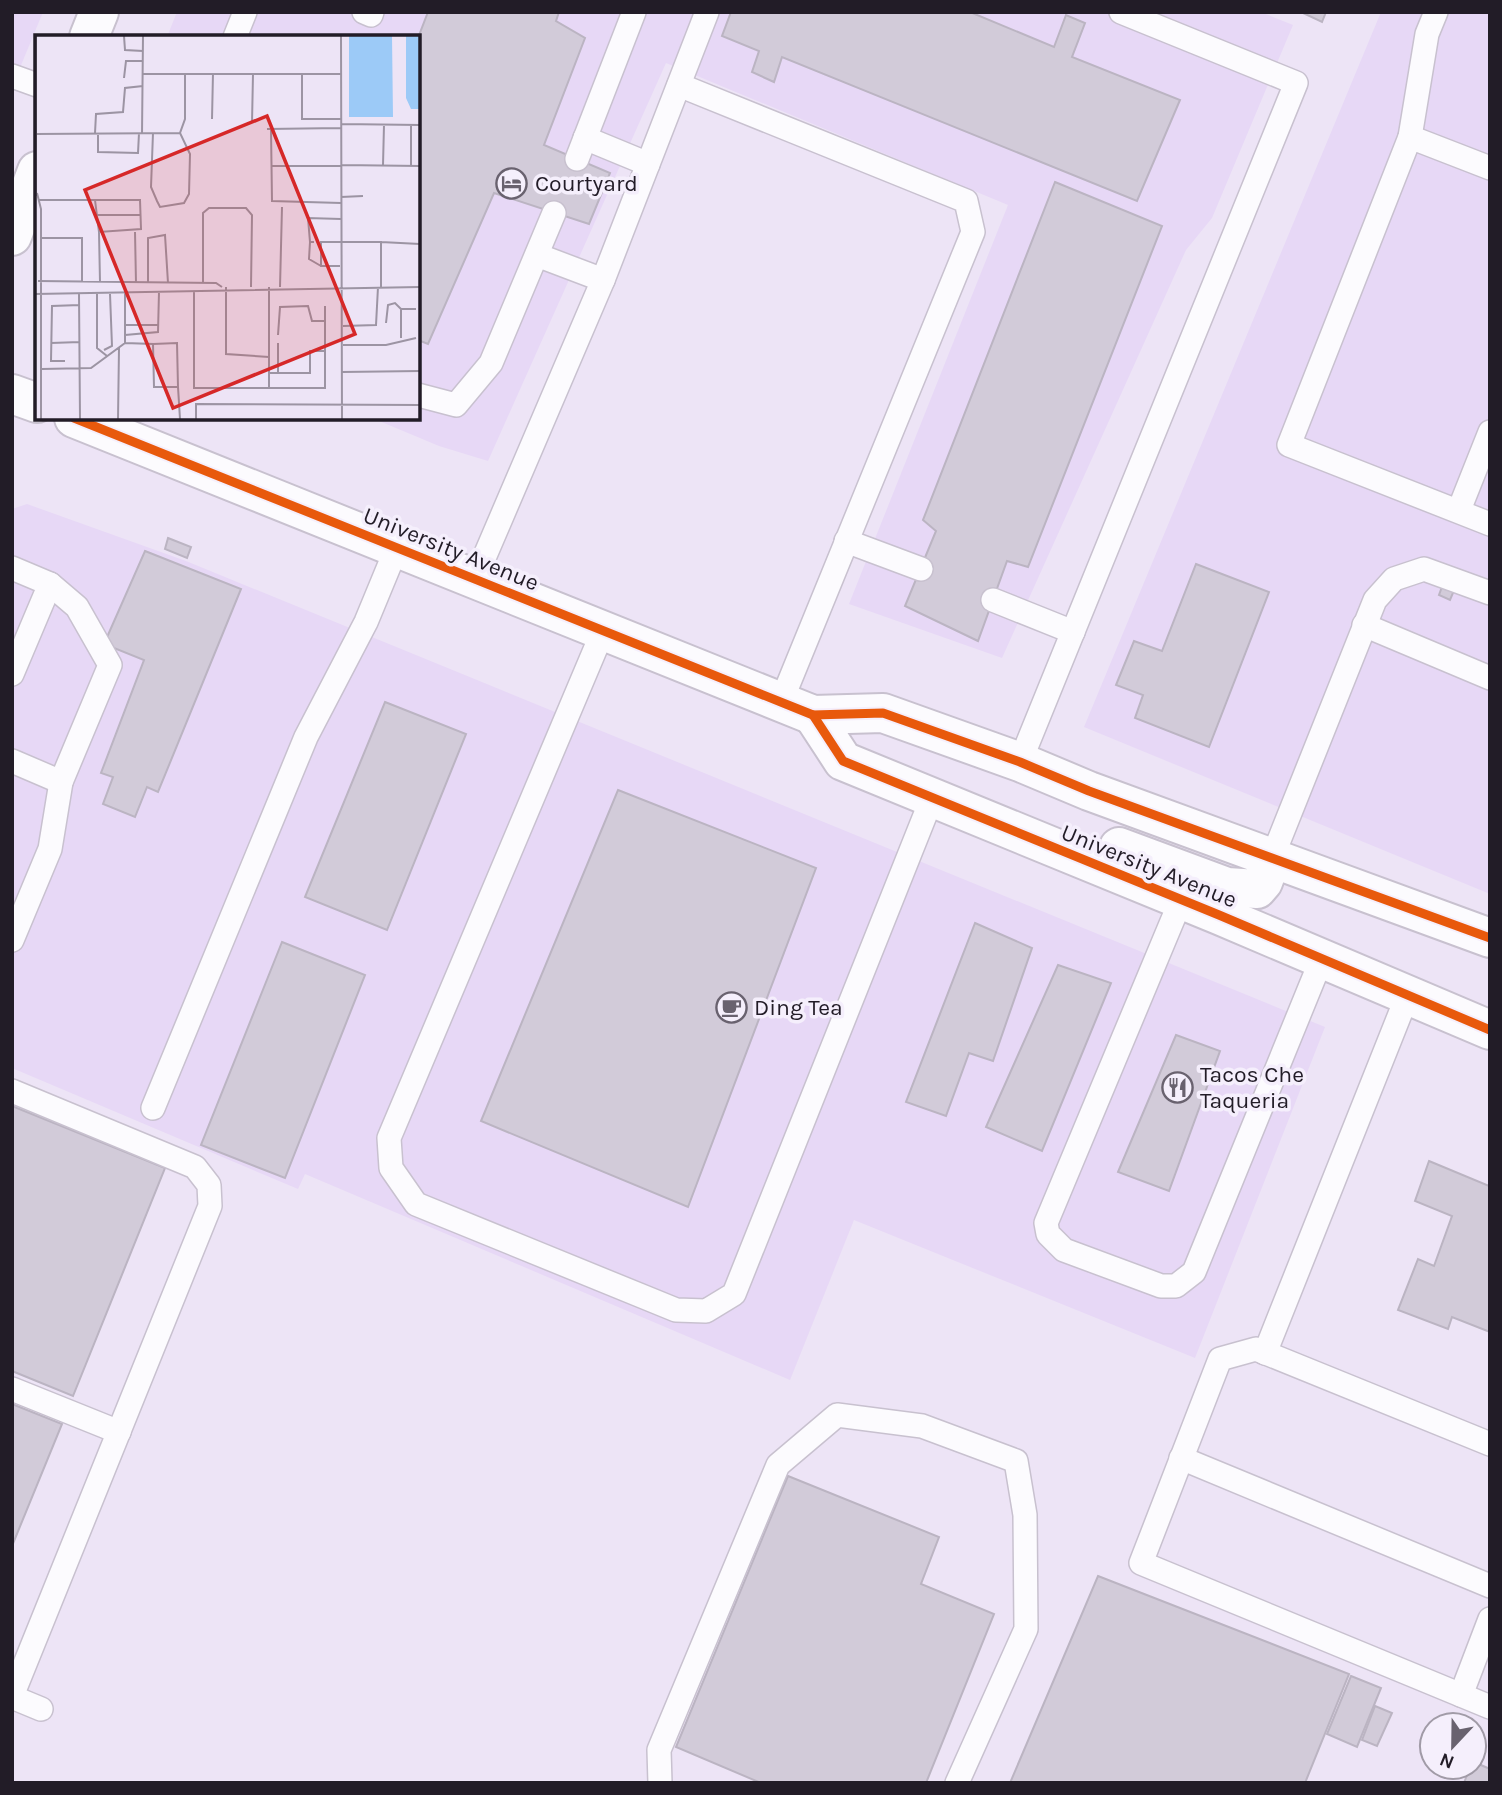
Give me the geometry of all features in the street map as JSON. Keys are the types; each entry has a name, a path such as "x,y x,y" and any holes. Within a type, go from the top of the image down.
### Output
{"main road":[{"path":"90,35 99,12"},
{"path":"12,236 35,177"},
{"path":"12,394 35,402"},
{"name":"University Avenue","path":"79,420 797,708 883,713 1490,938"},
{"name":"University Avenue","path":"797,708 843,761 1490,1030"},
{"path":"948,804 1042,818 1227,887 1257,889 1263,882 1272,858"}],"lane":[{"path":"235,35 244,12"},
{"path":"364,12 371,15 372,12"},
{"path":"634,12 581,149 648,164"},
{"path":"475,579 603,280 707,12"},
{"path":"1020,762 1296,83 1121,12"},
{"path":"1436,12 1427,34 1410,137 1289,445 1490,524"},
{"path":"12,76 35,84"},
{"path":"679,85 966,201 973,232 846,541 797,708"},
{"path":"1410,137 1490,169"},
{"path":"420,396 456,405 491,363 554,213"},
{"path":"537,255 603,280"},
{"path":"1460,510 1490,432"},
{"path":"846,541 920,569"},
{"path":"153,1108 306,737 366,622 397,547"},
{"path":"12,568 50,584 77,607 110,665 61,782 50,849 12,940"},
{"path":"1272,858 1375,600 1394,579 1424,569 1490,593"},
{"path":"12,674 50,584"},
{"path":"993,600 1073,632"},
{"path":"1364,625 1490,678"},
{"path":"603,631 389,1138 391,1168 416,1204 676,1310 706,1311 734,1294 948,804"},
{"path":"12,761 61,782"},
{"path":"1181,900 1046,1223 1048,1234 1064,1250 1161,1286 1175,1286 1194,1272 1322,958"},
{"path":"1265,1353 1408,994"},
{"path":"12,1091 195,1167 209,1185 210,1206 12,1696 41,1709"},
{"path":"1490,1444 1256,1349 1220,1359 1141,1563 1490,1707"},
{"path":"12,1388 119,1432"},
{"path":"660,1783 659,1750 778,1465 837,1415 922,1426 1016,1461 1025,1515 1026,1629 957,1783"},
{"path":"1181,1458 1490,1586"},
{"path":"1461,1695 1490,1619"}],"shaded area":[{"path":"12,12 43,12 12,87"},
{"path":"177,12 1261,12 1293,25 1212,218 1186,250 1002,658 849,604 1008,205 666,63 488,461 439,446 377,420 420,420 420,35 168,35"},
{"path":"1381,12 1490,12 1490,894 1084,727"},
{"path":"27,504 186,561 1325,1027 1195,1358 854,1220 790,1380 305,1174 298,1189 12,1068 12,509"}],"building":[{"name":"Courtyard","path":"428,12 559,12 556,21 585,38 544,145 610,173 589,224 494,193 428,344 420,341 419,35"},
{"path":"731,12 970,12 1054,47 1066,15 1085,23 1072,57 1180,100 1137,201 782,57 774,82 752,72 759,51 722,36"},
{"path":"1301,12 1326,12 1322,22"},
{"path":"1055,182 1162,226 1028,567 1007,561 978,641 905,606 936,531 923,520"},
{"path":"168,538 191,547 187,558 165,549"},
{"path":"145,551 241,589 158,792 147,787 135,817 103,804 113,777 101,773 144,660 104,644"},
{"path":"1196,564 1269,592 1209,747 1135,718 1143,695 1116,685 1134,641 1162,651"},
{"path":"1443,584 1455,588 1450,600 1439,595"},
{"path":"385,702 466,734 387,930 305,897"},
{"path":"618,790 816,868 688,1207 481,1121"},
{"path":"975,923 1032,948 993,1061 969,1053 946,1116 906,1102"},
{"path":"282,942 365,975 285,1178 201,1145"},
{"path":"1058,965 1111,983 1042,1151 986,1127"},
{"path":"1176,1035 1220,1051 1169,1191 1118,1172"},
{"path":"12,1106 165,1168 73,1396 12,1371"},
{"path":"1429,1161 1489,1186 1490,1184 1490,1332 1452,1317 1448,1329 1398,1310 1418,1259 1434,1266 1452,1216 1415,1201"},
{"path":"12,1404 62,1424 12,1546"},
{"path":"788,1476 939,1537 921,1584 994,1614 926,1783 761,1783 676,1747"},
{"path":"1098,1576 1349,1674 1305,1783 1010,1783"},
{"path":"1351,1676 1381,1688 1357,1747 1327,1734"},
{"path":"1375,1706 1392,1713 1377,1746 1362,1740"},
{"path":"1488,1768 1490,1769 1490,1783 1464,1783 1488,1781"}],"cycle path":[{"path":"79,420 813,715 883,713 1490,938"},
{"path":"813,715 843,761 1219,915 1490,1030"}],"place":[{"name":"Courtyard","path":"512,183"},
{"name":"Ding Tea","path":"731,1007"},
{"name":"Tacos Che Taqueria","path":"1177,1087"}]}
